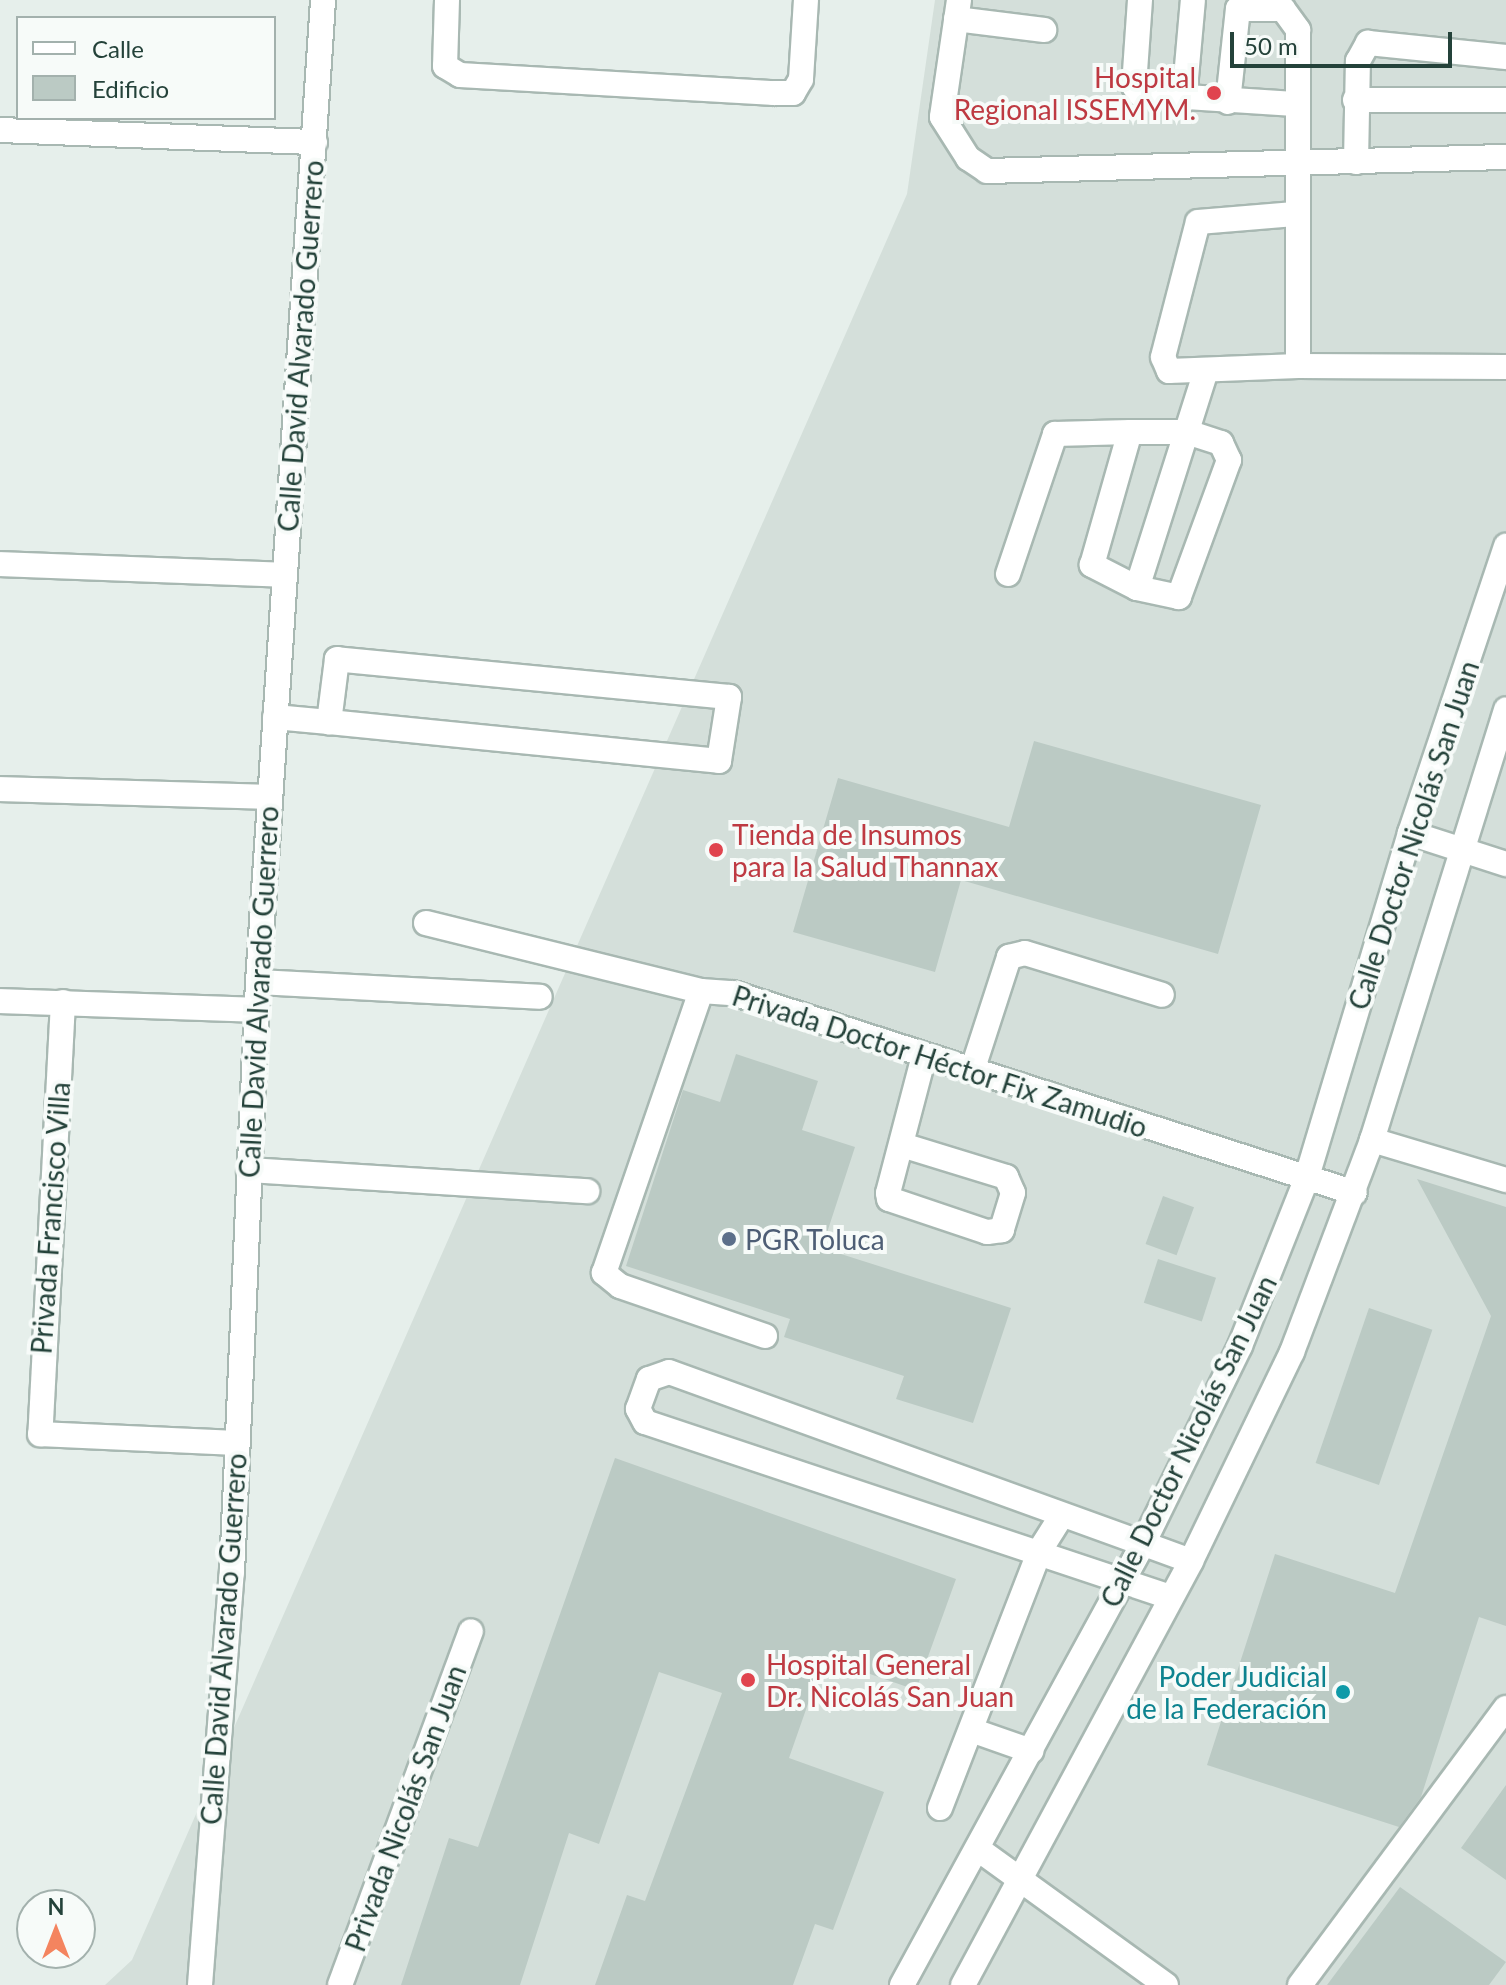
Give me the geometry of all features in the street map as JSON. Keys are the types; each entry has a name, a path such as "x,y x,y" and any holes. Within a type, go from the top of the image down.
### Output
{"street":[{"name":"Calle David Alvarado Guerrero","path":"200,1985 236,1443 269,797 323,0"},
{"path":"447,0 445,66 460,75 793,93 801,79 806,0"},
{"path":"1140,0 1136,92 1184,100 1295,104"},
{"path":"1184,100 1193,0"},
{"path":"1228,102 1238,9 1252,4 1283,9 1296,23 1298,366"},
{"path":"1044,30 957,9 942,117 968,158 987,171 1506,157"},
{"path":"1356,162 1358,61 1368,43 1506,57"},
{"path":"1355,100 1506,100"},
{"path":"0,130 315,142"},
{"path":"1295,214 1206,219 1194,230 1164,366 1205,373 1298,366 1506,367"},
{"path":"1137,588 1205,373"},
{"path":"1008,574 1055,434 1130,432 1187,432 1221,443 1229,460 1184,591 1171,598 1137,588 1099,571 1091,556 1130,432"},
{"name":"Calle Doctor Nicolás San Juan","path":"902,1985 1144,1542 1240,1346 1306,1180 1410,833 1506,546"},
{"path":"0,564 284,575"},
{"path":"275,717 719,761 729,697 337,659 329,722"},
{"name":"Calle Doctor Nicolás San Juan","path":"963,1985 1191,1561 1292,1352 1355,1193 1459,850 1506,709"},
{"path":"0,789 269,797"},
{"path":"1410,833 1506,864"},
{"path":"426,923 701,991"},
{"path":"972,1071 1009,957 1025,953 1162,995"},
{"path":"258,982 540,997"},
{"name":"Privada Doctor Héctor Fix Zamudio","path":"765,1336 644,1295 604,1273 701,991 733,993 1306,1180 1355,1193"},
{"path":"0,1001 256,1010"},
{"name":"Privada Francisco Villa","path":"63,1002 40,1434 236,1443"},
{"path":"902,1145 1006,1177 1013,1193 1002,1230 987,1232 894,1204 888,1193 924,1056"},
{"path":"1372,1140 1506,1180"},
{"path":"249,1170 587,1191"},
{"path":"1170,1597 1040,1550 645,1422 638,1409 649,1379 669,1372 1191,1561"},
{"path":"965,1526 979,1485"},
{"path":"940,1808 1040,1550 1062,1515"},
{"name":"Privada Nicolás San Juan","path":"340,1985 471,1631"},
{"path":"1300,1985 1506,1708"},
{"path":"971,1730 1031,1751"},
{"path":"978,1849 1021,1877 1166,1985"}],"shaded area":[{"path":"935,0 1506,0 1506,1985 105,1985 132,1960 907,194"}],"building":[{"path":"1034,741 1261,805 1218,954 961,880 935,972 793,932 838,778 1009,827"},
{"name":"PGR Toluca","path":"736,1054 818,1081 802,1130 855,1147 822,1248 1011,1308 973,1423 896,1399 904,1376 784,1337 790,1319 626,1266 683,1090 720,1102"},
{"name":"Poder Judicial de la Federación","path":"1417,1179 1506,1207 1506,1626 1479,1617 1421,1797 1399,1827 1207,1765 1275,1554 1395,1593 1491,1316"},
{"path":"1163,1196 1194,1207 1177,1255 1146,1244"},
{"path":"1158,1259 1216,1278 1202,1322 1144,1303"},
{"path":"1369,1308 1432,1330 1379,1485 1316,1463"},
{"path":"615,1458 956,1579 916,1690 824,1658 789,1758 884,1792 833,1930 815,1924 793,1985 595,1985 627,1895 645,1901 722,1693 659,1672 599,1844 569,1833 520,1985 401,1985 449,1838 478,1847"},
{"path":"1506,1785 1506,1880 1461,1848"},
{"path":"1400,1887 1506,1962 1489,1985 1327,1985"}],"place":[{"name":"Hospital Regional ISSEMYM.","path":"1214,93"},
{"name":"Tienda de Insumos para la Salud Thannax","path":"716,850"},
{"name":"PGR Toluca","path":"729,1239"},
{"name":"Hospital General Dr. Nicolás San Juan","path":"748,1680"},
{"name":"Poder Judicial de la Federación","path":"1343,1692"}]}
